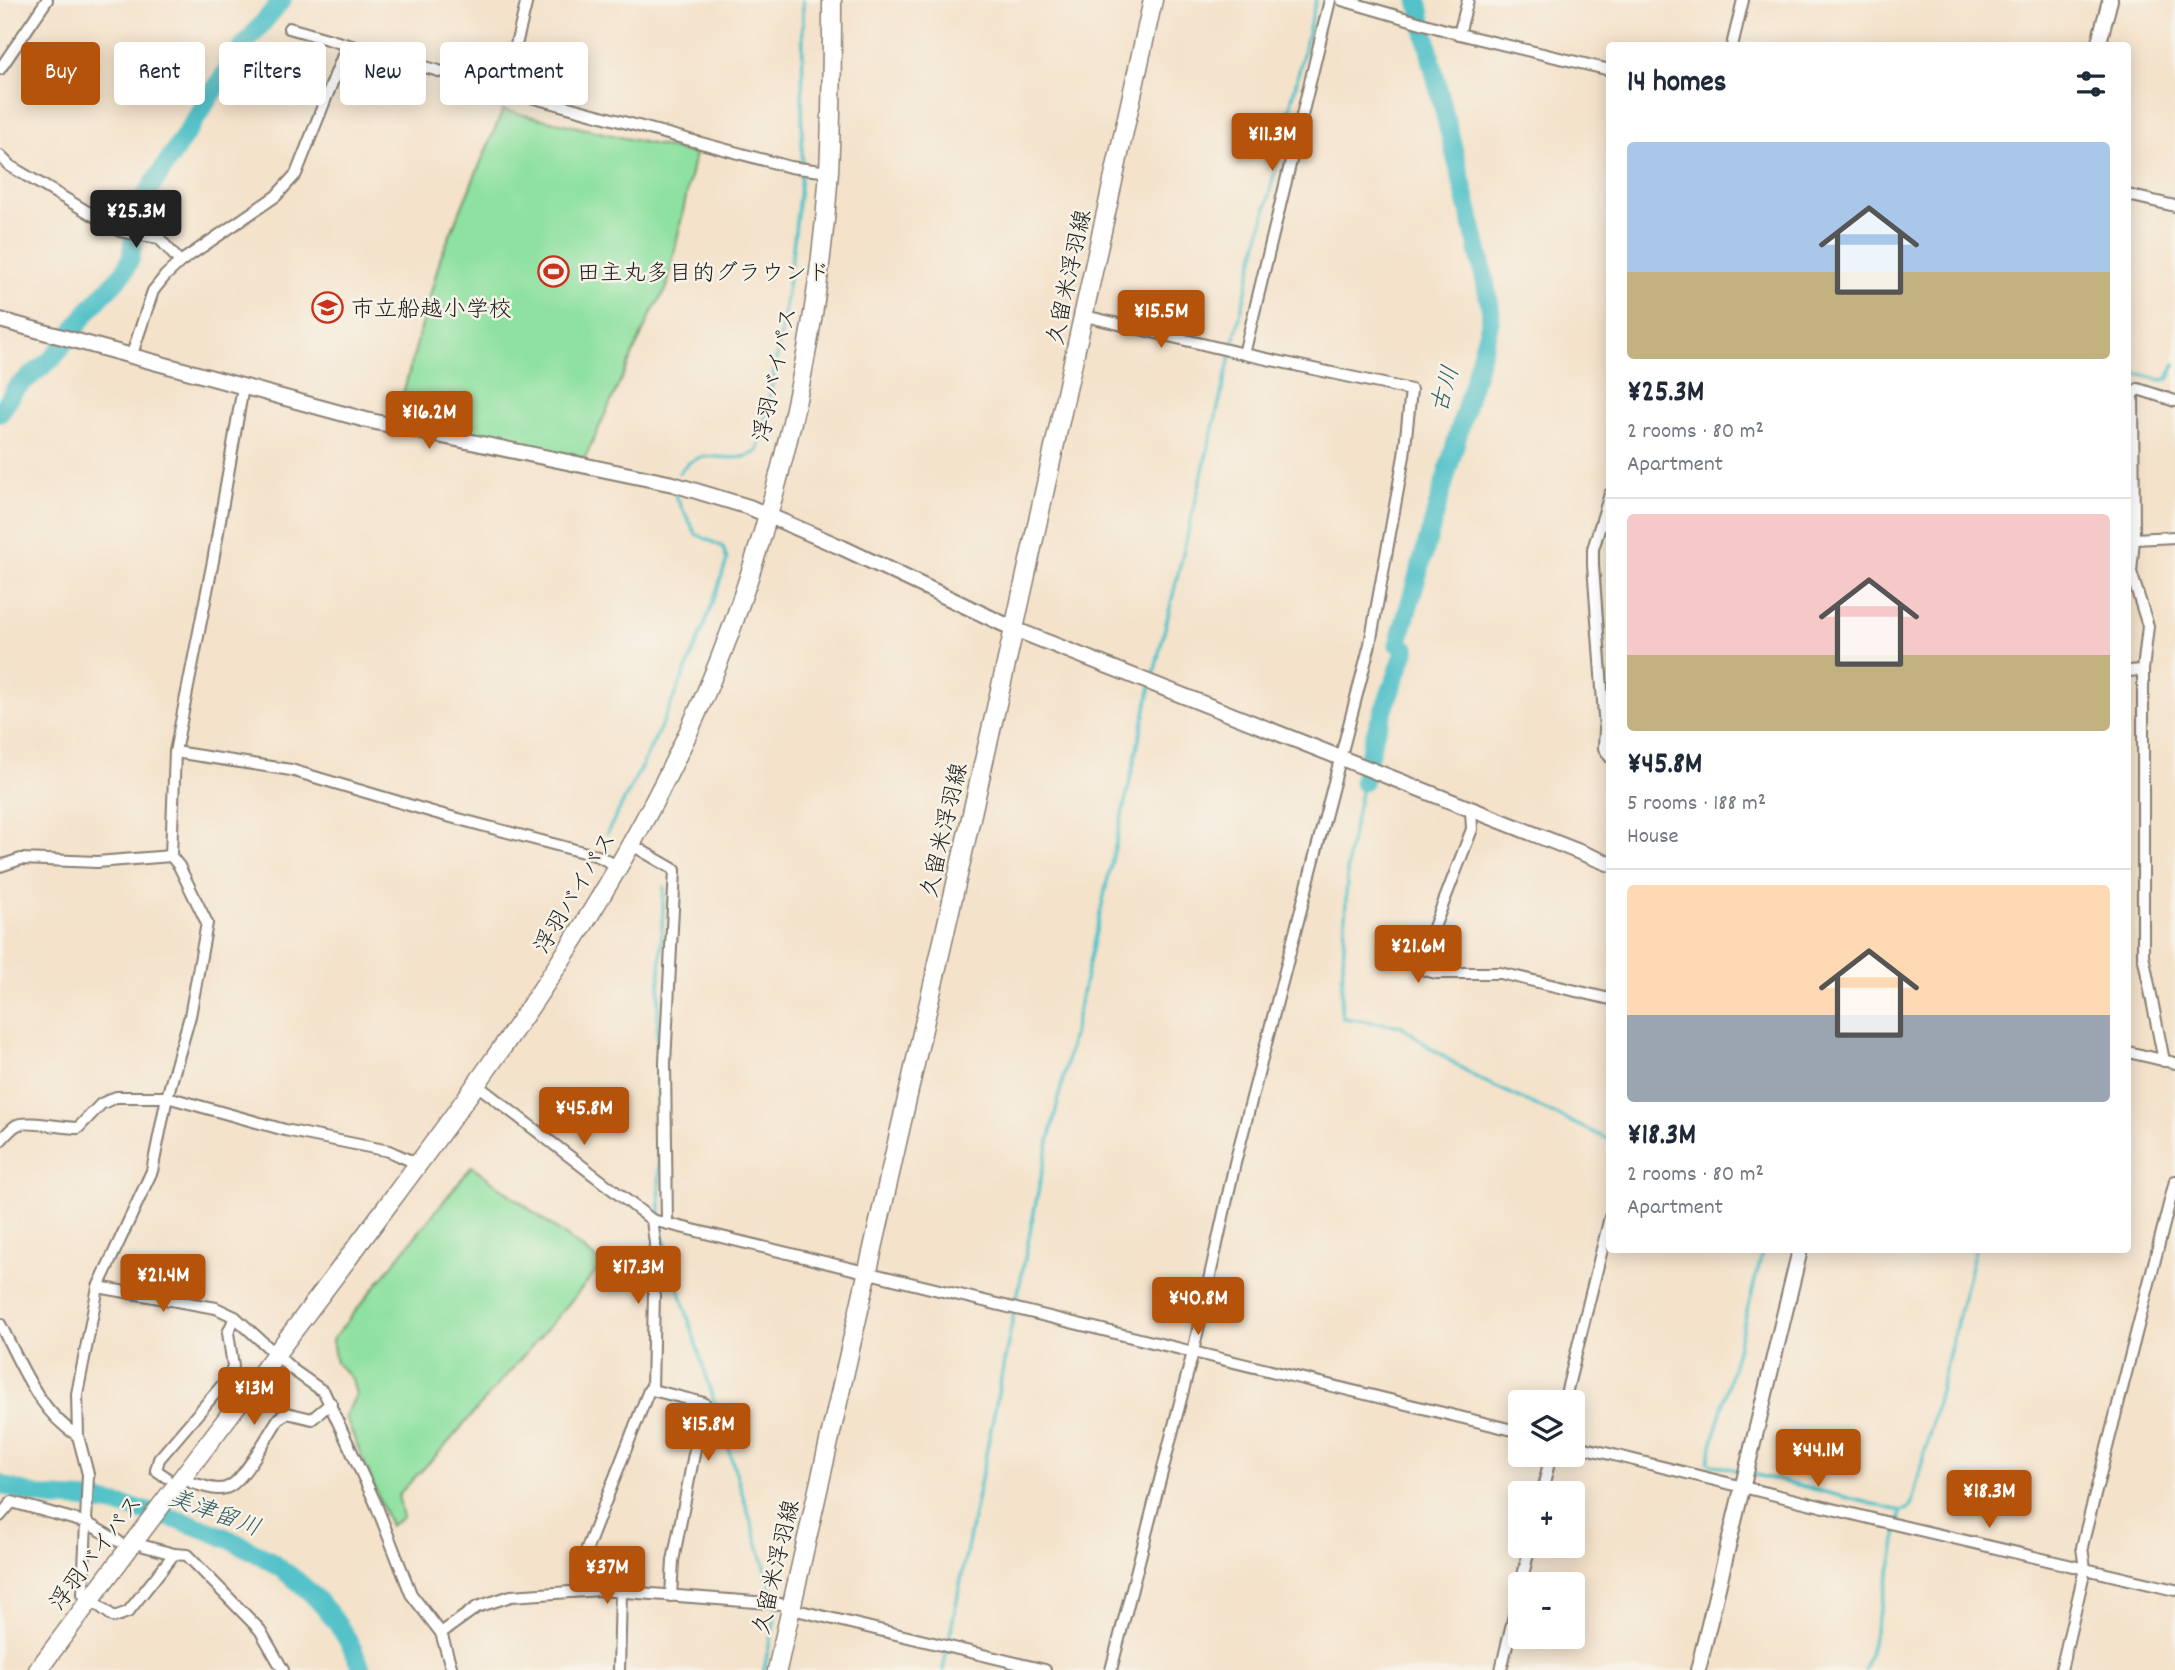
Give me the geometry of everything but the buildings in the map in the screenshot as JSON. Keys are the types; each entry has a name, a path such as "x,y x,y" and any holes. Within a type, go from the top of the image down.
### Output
{"main road":[{"name":"浮羽バイパス","path":"38,1670 90,1600 144,1538 168,1485 276,1355 477,1085 558,968 632,845 697,712 731,628 767,515 806,352 816,292 829,172 832,0"},
{"name":"久留米浮羽線","path":"777,1670 782,1605 867,1273 1014,629 1153,0"}],"street":[{"path":"0,69 47,0"},
{"path":"517,42 527,0"},
{"path":"1244,354 1331,0"},
{"path":"1342,0 1459,34 1606,69"},
{"path":"1459,34 1468,0"},
{"path":"1733,42 1743,0"},
{"path":"2099,42 2110,0"},
{"path":"289,28 340,43"},
{"path":"131,357 153,291 180,262 259,209 276,196 296,174 340,63"},
{"path":"561,105 790,167 829,172"},
{"path":"0,156 10,166 120,231 159,238 180,262"},
{"path":"2131,196 2175,206"},
{"path":"1084,316 1411,390 1404,456 1370,644 1235,1163 1193,1353 1111,1670"},
{"path":"0,320 366,420 673,484 767,515 1014,629 1606,862"},
{"path":"174,1554 128,1612 114,1617 83,1594 88,1474 78,1436 77,1394 98,1287 152,1171 167,1097 190,1016 207,923 179,866 171,856 175,752 214,561 243,387"},
{"path":"2131,1053 2169,1062 2143,955 2143,670 2148,626 2131,572 2134,539 2133,393 2138,389 2175,401"},
{"path":"1606,507 1593,549 1606,751"},
{"path":"2134,539 2175,537"},
{"path":"2131,671 2143,670"},
{"path":"175,752 290,770 436,813 598,856 619,867"},
{"path":"1471,809 1472,829 1419,966 1436,973 1500,973 1606,998"},
{"path":"632,845 676,870 665,1063 660,1221 655,1243 652,1390"},
{"path":"0,866 22,859 97,862 171,856"},
{"path":"477,1085 660,1221 1508,1429"},
{"path":"0,1141 18,1124 78,1128 101,1104 116,1097 167,1097 285,1130 389,1151 418,1164"},
{"path":"2061,1670 2085,1569 2082,1547 2175,1181"},
{"path":"1567,1390 1606,1233"},
{"path":"1698,1670 1799,1253"},
{"path":"98,1287 216,1308 235,1317 293,1370 324,1392 375,1502 411,1594 441,1633 452,1670"},
{"path":"168,1485 156,1470 159,1459 230,1376 233,1366 228,1333 235,1317"},
{"path":"0,1324 39,1399 61,1426 78,1436"},
{"path":"580,1590 586,1551 649,1390 652,1390 704,1403 673,1561 671,1596"},
{"path":"192,1483 217,1489 230,1487 241,1477 279,1418 287,1413 312,1419 331,1403"},
{"path":"1585,1448 2175,1590"},
{"path":"0,1516 12,1502 87,1523 118,1541"},
{"path":"144,1538 174,1554 187,1555 260,1630 283,1670"},
{"path":"441,1633 487,1602 511,1596 580,1590 621,1592 782,1605 1045,1670"},
{"path":"619,1670 621,1592"},
{"path":"1501,1670 1508,1640"}],"green space":[{"name":"田主丸多目的グラウンド","path":"503,110 695,154 667,288 653,310 585,458 396,419 441,256"},
{"path":"472,1166 603,1264 446,1445 398,1495 403,1517 390,1526 345,1416 356,1395 352,1379 336,1363 332,1340"}],"waterway":[{"name":"美津留川","path":"0,413 16,388 53,358 88,311 124,272 131,257 136,214 142,201 241,49 282,0"},
{"path":"802,164 803,0"},
{"path":"1153,678 1316,0"},
{"name":"古川","path":"1363,782 1373,739 1406,649 1398,644 1491,312 1475,234 1418,0"},
{"path":"679,473 697,458 736,458 758,451 784,313 801,175"},
{"path":"2131,372 2161,380 2168,379 2175,364"},
{"path":"607,833 673,699 727,560 723,547 696,534 675,495"},
{"path":"943,1670 1041,1177 1151,686"},
{"path":"1363,782 1348,855 1341,1010 1343,1018 1402,1026 1479,1079 1606,1138"},
{"path":"660,1218 657,1039 664,887"},
{"path":"660,1226 775,1600"},
{"path":"1741,1471 1708,1461 1762,1253"},
{"path":"1748,1473 1901,1511 1908,1509 1912,1503 1974,1253"},
{"name":"美津留川","path":"0,1484 46,1497 89,1500 172,1518 212,1532 250,1550 285,1572 317,1599 342,1632 362,1670"},
{"path":"1865,1670 1893,1559 1901,1511"},
{"path":"764,1670 777,1607"}],"place":[{"name":"田主丸多目的グラウンド","path":"554,272"},
{"name":"市立船越小学校","path":"328,308"}]}
